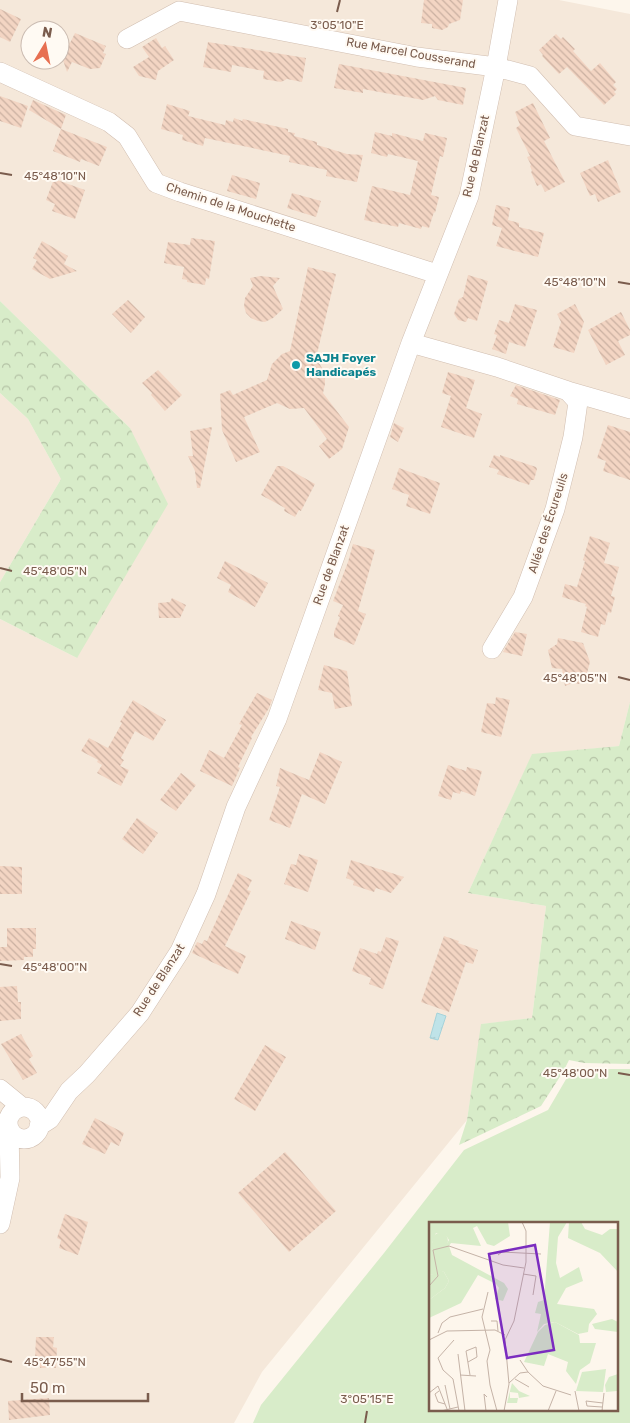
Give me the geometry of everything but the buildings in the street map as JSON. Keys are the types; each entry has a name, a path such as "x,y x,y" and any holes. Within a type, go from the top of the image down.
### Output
{"street":[{"name":"Rue de Blanzat","path":"0,1224 10,1178 35,1131 50,1119 69,1091 87,1074 140,1013 180,950 206,894 236,807 276,719 411,342 468,196 496,67 508,0"},
{"name":"Rue Marcel Cousserand","path":"127,39 179,11 417,56 496,67 530,76 575,126 630,136"},
{"name":"Chemin de la Mouchette","path":"0,72 109,122 127,136 156,182 180,192 437,274"},
{"path":"411,342 630,409"},
{"name":"Allée des Écureuils","path":"492,649 523,597 554,509 573,437 578,402 568,391"},
{"path":"0,1089 37,1116 35,1131 26,1138 19,1138 6,1121 13,1111 26,1108"},
{"name":"Rue de Blanzat","path":"26,1108 69,1091"},
{"name":"Rue de Blanzat","path":"6,1121 10,1178"}],"shaded area":[{"path":"0,0 559,0 630,14 630,702 619,746 532,755 468,893 546,906 532,1018 482,1024 467,1120 262,1372 234,1423 0,1423 0,619 77,658 130,428 0,301"},
{"path":"0,393 28,419 61,479 0,582"}],"green space":[{"path":"0,301 130,428 168,504 77,658 0,619 0,582 61,479 28,419 0,393"},
{"path":"630,702 630,1064 584,1063 569,1060 541,1106 459,1145 467,1120 481,1024 532,1018 546,906 468,893 532,754 619,746"},
{"path":"572,1069 630,1069 630,1423 253,1423 261,1405 384,1253 464,1150 548,1110"}],"water":[{"path":"437,1013 446,1016 438,1040 430,1038"}],"place":[{"name":"SAJH Foyer Handicapés","path":"296,365"}]}
